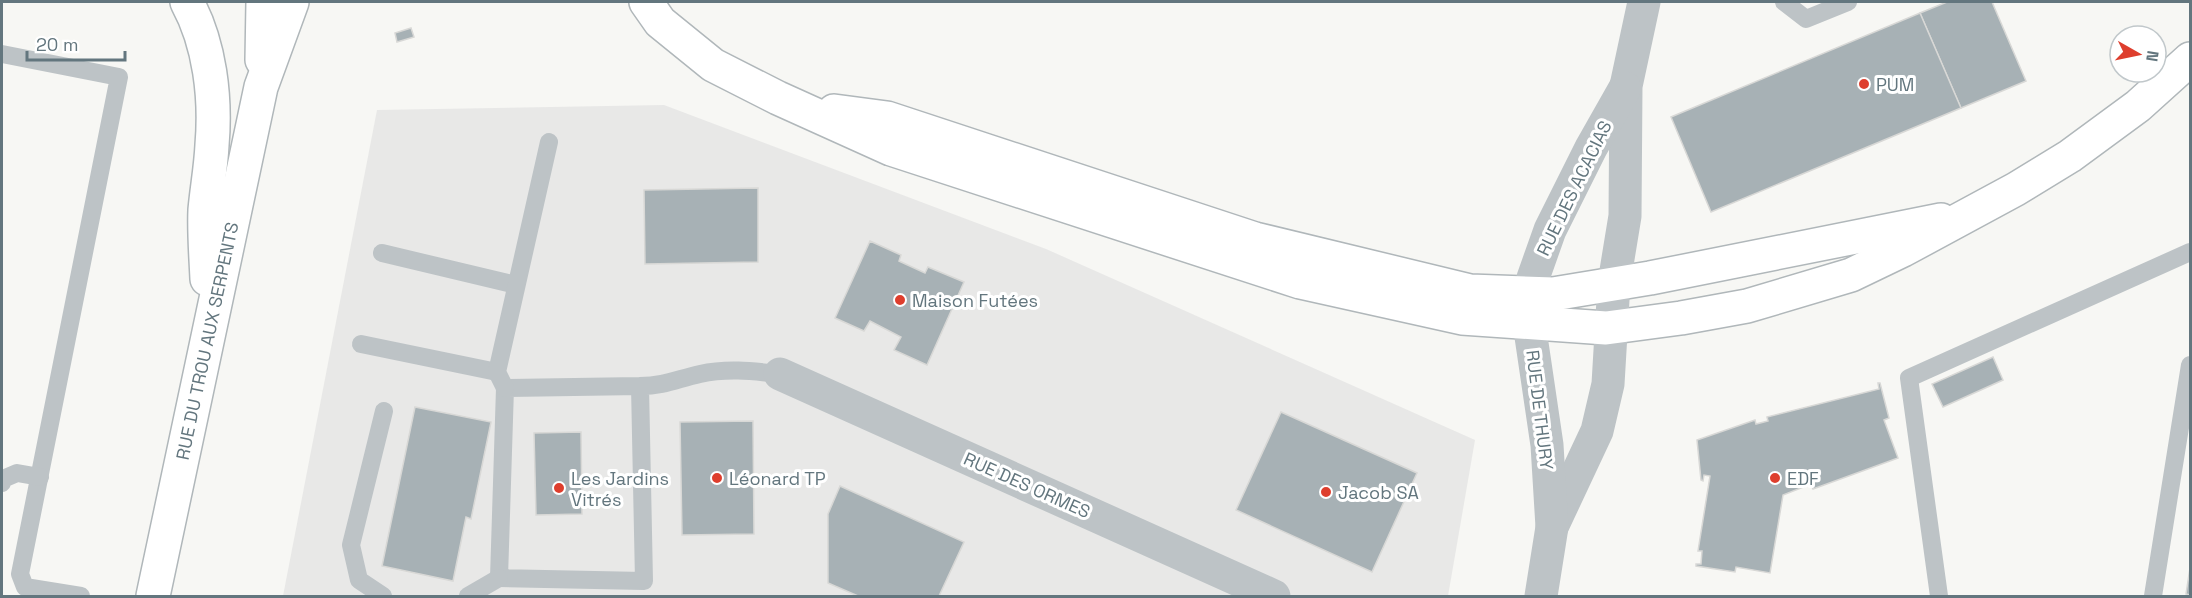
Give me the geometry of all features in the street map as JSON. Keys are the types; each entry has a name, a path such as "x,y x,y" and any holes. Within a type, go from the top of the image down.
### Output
{"street":[{"path":"187,2 193,12 208,61 213,107 212,144 205,211 208,335"},
{"name":"RUE DU TROU AUX SERPENTS","path":"261,87 263,2"},
{"name":"RUE DU TROU AUX SERPENTS","path":"153,597 261,87 292,2"},
{"path":"646,2 660,22 712,65 778,98 891,149 1300,282 1462,318 1530,308 1612,328 1747,306 1851,275 1967,216 2070,156 2138,106 2190,59"},
{"name":"RUE DES ACACIAS","path":"1612,328 1614,284 1625,216 1626,86 1644,2"},
{"name":"RUE DES ACACIAS","path":"1530,308 1533,278 1550,230 1590,148 1626,86"},
{"path":"1530,308 1552,294 1967,216"},
{"name":"RUE DE THURY","path":"1530,308 1547,446 1552,528 1542,597"},
{"name":"RUE DE THURY","path":"1552,528 1597,431 1608,384 1612,328"},
{"name":"RUE DES ORMES","path":"780,374 1274,597"}],"lane":[{"path":"1784,2 1806,19 1848,2"},
{"path":"2,54 119,77 20,574 25,587 81,597"},
{"path":"499,578 501,380 516,285 549,142"},
{"path":"1939,597 1909,378 2190,252"},
{"path":"382,253 516,285"},
{"path":"361,344 501,380 660,386 699,374 730,369 780,374"},
{"path":"2153,597 2190,376"},
{"path":"468,597 499,578 644,589 640,386"},
{"path":"382,597 359,580 351,545 384,411"},
{"path":"2,483 3,479 17,473 40,477"}],"shaded area":[{"path":"664,105 1046,249 1475,440 1448,596 283,596 377,110"}],"building":[{"path":"1947,2 1992,2 2026,81 1961,108 1920,13"},
{"path":"1920,13 1961,108 1711,212 1671,117"},
{"path":"411,28 414,37 397,42 395,33"},
{"path":"758,188 758,262 645,264 644,190"},
{"name":"Maison Futées","path":"870,241 901,255 899,261 925,273 928,267 964,282 927,365 894,350 901,337 870,321 864,331 835,318"},
{"path":"1993,357 2003,380 1943,407 1932,384"},
{"name":"EDF","path":"1878,383 1880,383 1889,418 1884,420 1898,458 1813,489 1811,484 1783,495 1770,573 1736,567 1735,572 1696,566 1696,564 1701,564 1702,551 1698,551 1710,476 1704,475 1703,481 1701,480 1697,440 1755,420 1756,424 1768,421 1767,417 1879,389"},
{"path":"415,407 491,422 471,519 466,517 453,581 382,566"},
{"name":"Jacob SA","path":"1281,412 1417,473 1372,572 1236,510"},
{"name":"Léonard TP","path":"753,421 754,534 682,535 680,422"},
{"path":"581,432 582,514 536,515 534,433"},
{"path":"840,486 964,542 939,596 858,596 828,583 828,514"},
{"path":"2190,568 2190,595 2186,594"}],"place":[{"name":"PUM","path":"1864,84"},
{"name":"Maison Futées","path":"900,300"},
{"name":"Léonard TP","path":"717,478"},
{"name":"EDF","path":"1775,478"},
{"name":"Les Jardins Vitrés","path":"559,488"},
{"name":"Jacob SA","path":"1326,492"}]}
